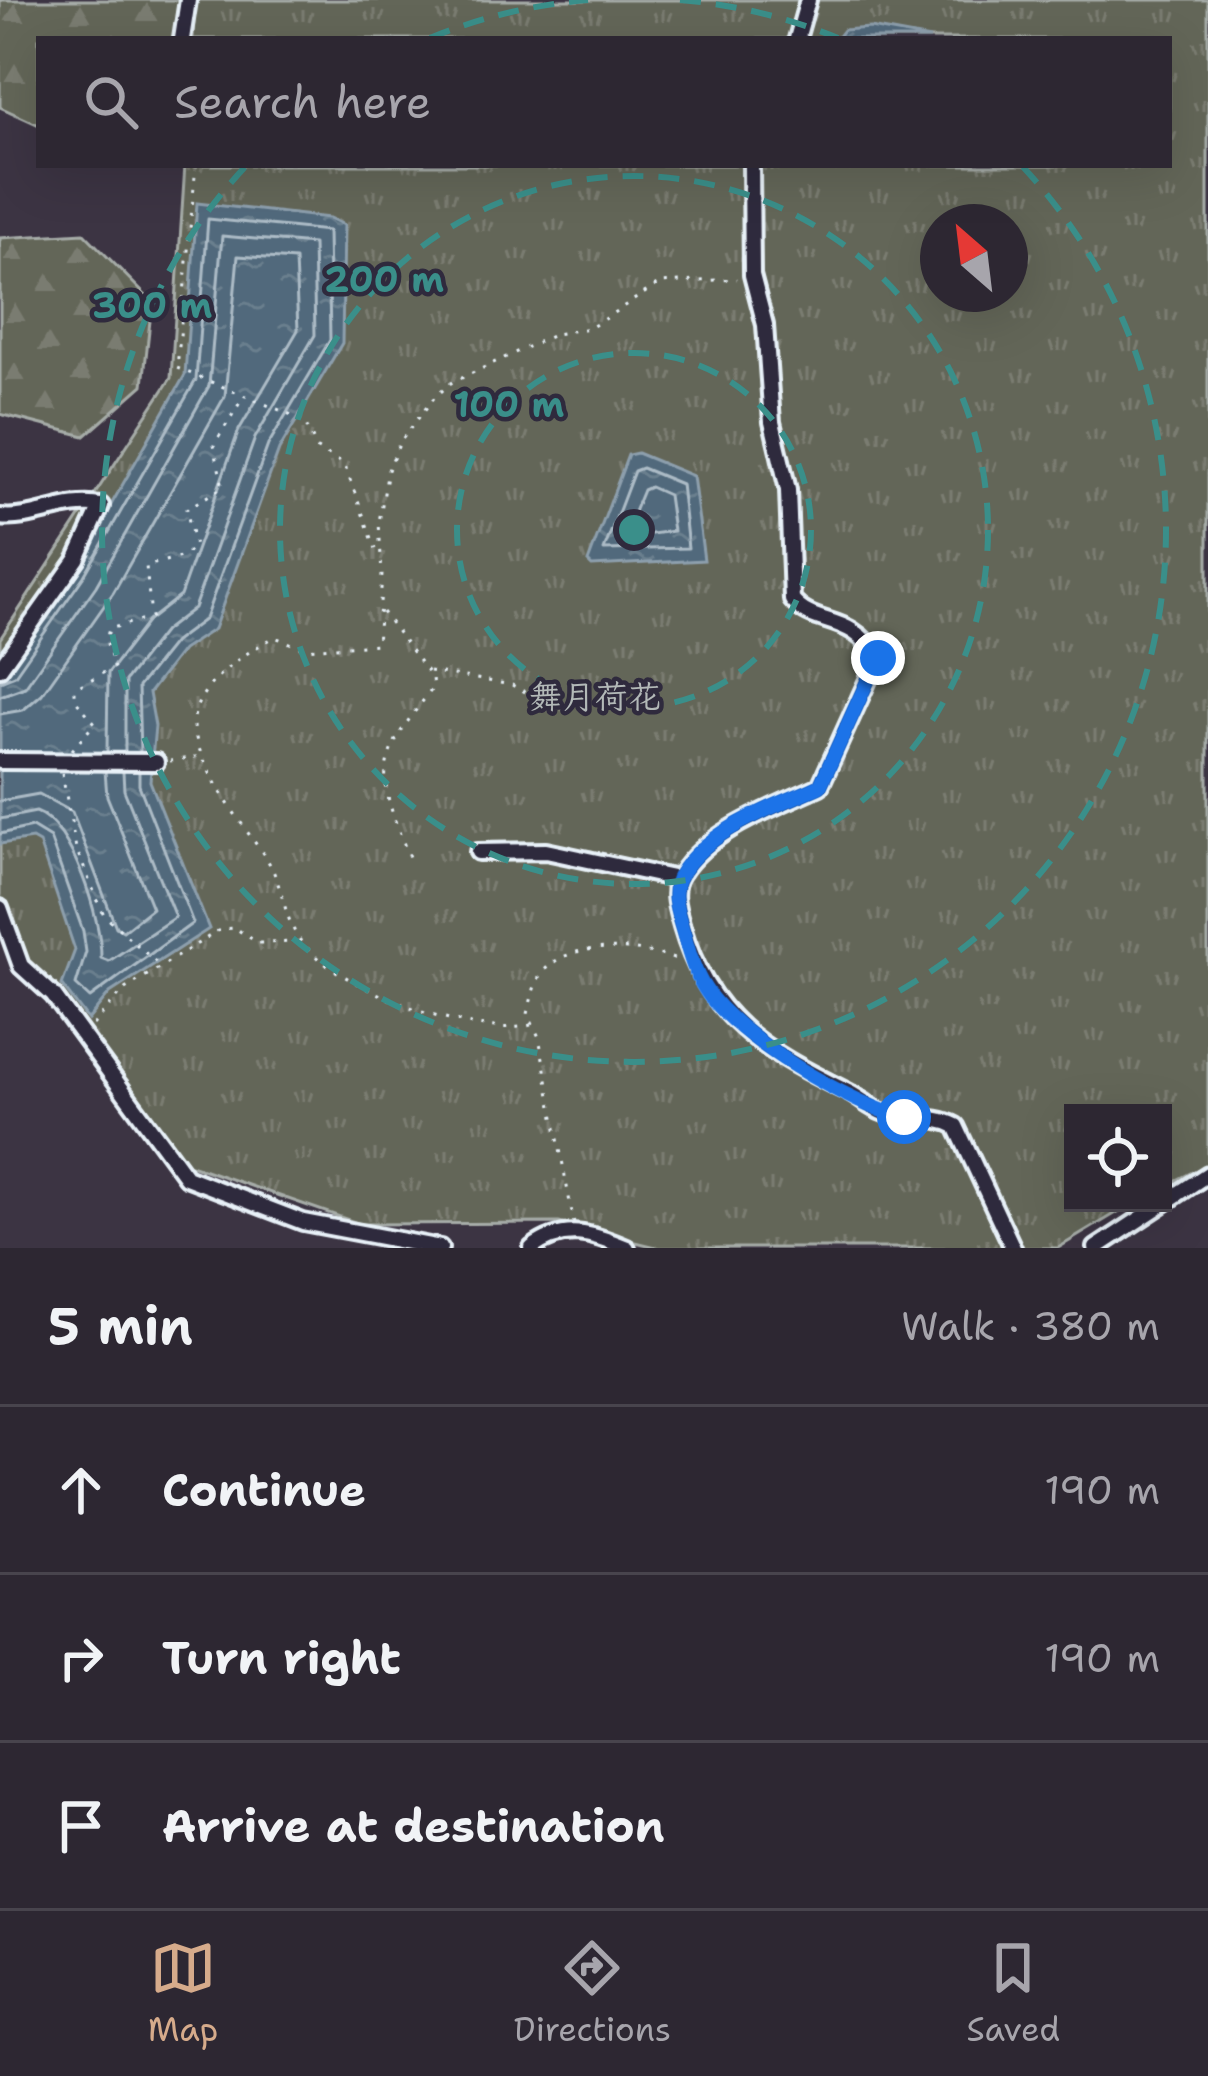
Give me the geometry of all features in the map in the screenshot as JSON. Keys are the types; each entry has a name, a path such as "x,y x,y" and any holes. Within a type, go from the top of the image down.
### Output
{"street":[{"path":"182,36 188,0"},
{"path":"798,36 808,0"},
{"path":"751,168 752,275 765,325 772,422 788,490 792,600 800,609 856,628 878,658 820,786 754,816 705,848 677,879 676,906 693,967 721,1010 815,1078 882,1113 941,1119 956,1126 1013,1248"},
{"path":"0,518 17,519 82,502 101,506 77,559 0,668"},
{"path":"0,761 157,762"},
{"path":"478,852 546,851 677,879"},
{"path":"0,908 21,966 84,1036 186,1178 303,1222 440,1248"},
{"path":"1096,1248 1208,1174"},
{"path":"532,1248 555,1233 576,1231 627,1248"}],"path":[{"path":"196,168 181,372 304,420 316,449 344,464 368,538 379,552"},
{"path":"301,942 274,868 226,800 204,756 193,723 195,711 239,658 275,637 305,649 377,644 379,552 388,470 400,442 451,382 555,334 590,328 660,283 752,275"},
{"path":"159,965 104,915 76,849 62,761 94,727 74,694 79,684 114,667 106,640 109,629 151,617 146,566 184,556 195,546 187,508 224,487 214,445 244,396"},
{"path":"381,611 410,655 427,670 433,688 389,745 384,764 387,794 411,862"},
{"path":"427,670 512,685 535,698"},
{"path":"157,762 204,756"},
{"path":"84,1036 116,997 159,965 227,928 258,943 301,942 371,989 456,1024 490,1029 531,1025"},
{"path":"576,1231 539,1037 528,1014 535,987 551,964 564,958 636,947 693,967"}],"green space":[{"path":"0,0 182,0 179,36 36,36 36,124 0,107"},
{"name":"舞月荷花","path":"195,0 1208,0 1208,1164 1172,1182 1172,1104 1064,1104 1064,1212 1118,1212 1058,1248 660,1248 559,1223 360,1224 179,1161 52,1004 14,972 0,930 0,639 171,378 185,168 1172,168 1172,36 193,36"},
{"path":"84,233 152,302 143,385 85,436 0,414 0,238"}],"water":[{"path":"870,28 914,36 838,36 843,30"},
{"path":"197,203 329,218 344,225 342,343 279,450 214,629 182,650 149,693 155,726 150,781 209,929 110,993 88,1020 62,985 75,950 39,843 32,839 0,844 0,676 74,570 185,375"},
{"path":"637,453 693,476 704,560 592,566 588,562 628,455"}],"route":[{"path":"878,658 820,786 754,816 705,848 677,879 675,891 693,967 721,1010 815,1078 846,1090 882,1113 904,1117"}]}
